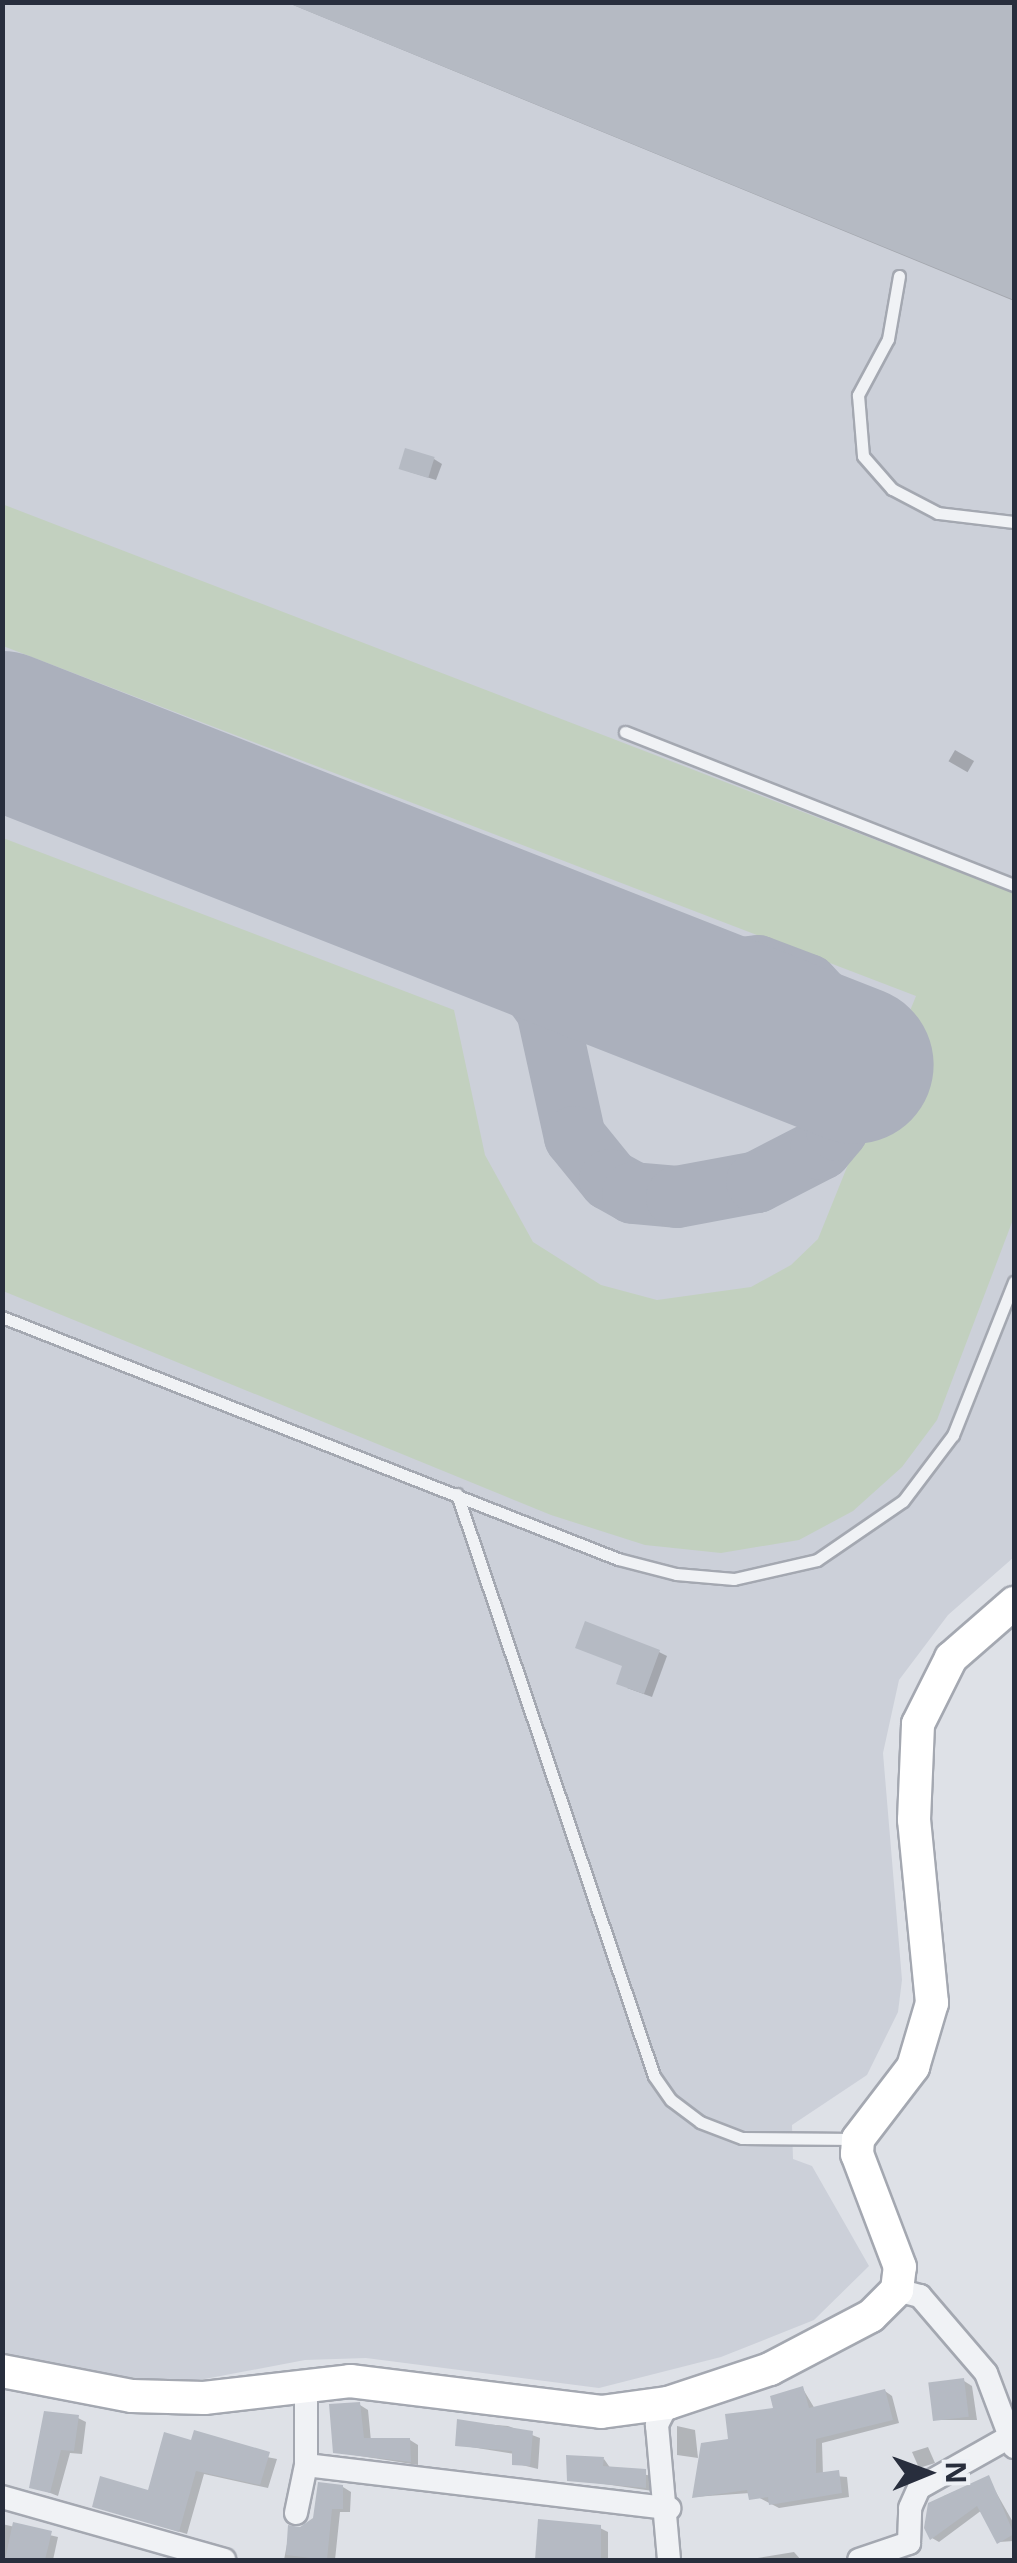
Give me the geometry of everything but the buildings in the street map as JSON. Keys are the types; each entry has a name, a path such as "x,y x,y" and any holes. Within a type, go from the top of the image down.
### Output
{"main road":[{"path":"2,2371 132,2396 204,2398 306,2386 386,2383 499,2404 601,2412 668,2403 817,2350 871,2316 897,2290 897,2252 857,2154 858,2139 913,2067 932,2002 914,1820 918,1724 951,1658 1014,1603"}],"street":[{"path":"859,2560 910,2543 910,2508 919,2488 1010,2443 986,2373 920,2296 897,2290"},
{"path":"296,2514 306,2464 306,2386"},
{"path":"668,2403 657,2425 669,2508 670,2560"},
{"path":"306,2464 669,2508"},
{"path":"4,2506 224,2560"}],"lane":[{"path":"899,276 888,339 858,395 863,456 892,490 938,513 1014,522"},
{"path":"626,732 1014,884"},
{"path":"2,1318 618,1559 676,1574 734,1579 817,1560 879,1524 943,1450 1014,1282"},
{"path":"457,1494 654,2076 700,2122 742,2138 858,2139"}],"shaded area":[{"path":"2,3 1014,3 1014,1557 948,1615 899,1680 883,1753 902,1980 898,2012 867,2075 792,2125 793,2159 812,2166 869,2266 814,2320 721,2357 599,2388 366,2358 305,2360 178,2384 3,2359"}],"green space":[{"path":"2,504 1014,893 1014,1217 937,1420 902,1467 853,1511 799,1540 721,1553 645,1545 551,1515 3,1291 3,838 454,1010 485,1155 533,1242 601,1285 657,1300 751,1287 791,1265 818,1239 916,996 3,646"}],"taxiway":[{"path":"483,922 547,1010 575,1137 610,1180 633,1193 677,1197 757,1182 821,1149 837,1130 850,1105 855,1065 838,1017 808,985 758,966 675,976 605,969"}],"runway":[{"path":"2,730 855,1065"}]}
